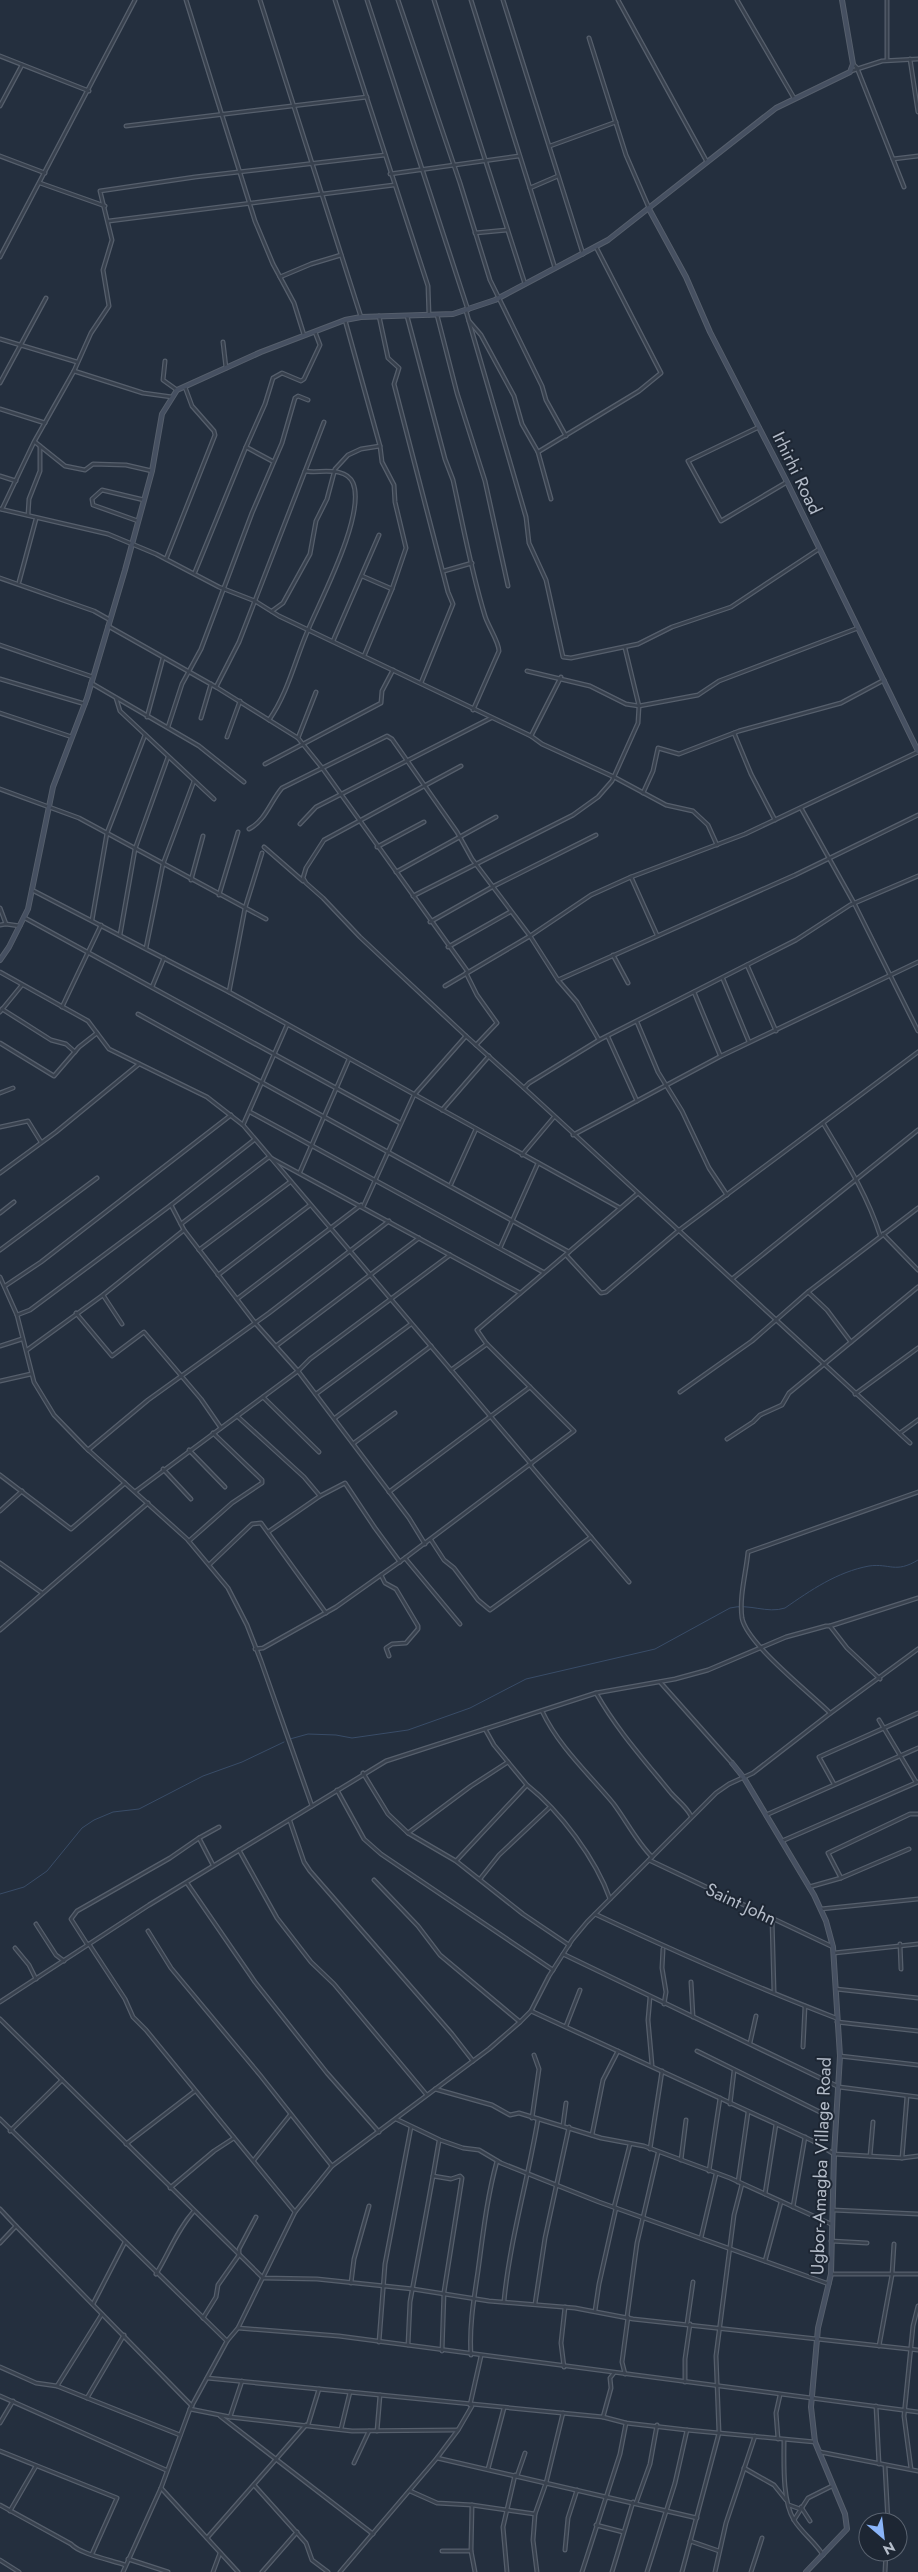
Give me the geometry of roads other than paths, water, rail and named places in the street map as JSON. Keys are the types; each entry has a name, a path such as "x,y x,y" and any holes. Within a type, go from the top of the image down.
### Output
{"street":[{"path":"0,257 136,0"},
{"path":"186,0 222,113 238,172 280,276 294,303 304,335"},
{"path":"260,0 361,317"},
{"path":"335,0 429,291 429,315"},
{"path":"367,0 467,311 526,516 530,546 546,580 562,655 568,659 625,648 737,604 819,549"},
{"path":"398,0 498,299 542,386 546,400 566,436"},
{"path":"434,0 479,134 485,161 525,284"},
{"path":"471,0 555,269"},
{"path":"503,0 583,254"},
{"path":"618,0 707,162"},
{"path":"737,0 794,98"},
{"path":"842,0 853,64 850,72"},
{"path":"887,0 887,60"},
{"path":"589,38 626,155 650,209"},
{"path":"0,56 89,91"},
{"path":"910,59 918,112"},
{"path":"0,960 25,918 49,805 58,773 85,704 110,620 152,471 162,414 177,390 315,330 345,320 361,317 437,315 467,311 498,299 596,247 650,209 767,114 794,98 857,68 887,60 918,59"},
{"path":"853,64 857,68 904,187"},
{"path":"0,106 22,65"},
{"path":"126,126 293,104 367,97"},
{"path":"550,146 616,122"},
{"path":"385,155 100,190 109,221 112,240 103,270 108,306 34,442 1,509 90,528 195,572 224,589 255,601 308,630 532,736 542,744 614,777 666,805 701,816 718,845"},
{"path":"0,156 45,174"},
{"path":"390,174 519,156"},
{"path":"893,159 918,156"},
{"path":"530,188 558,176"},
{"path":"40,182 105,206"},
{"path":"109,221 394,185"},
{"name":"Irhirhi Road","path":"650,209 686,277 710,332 787,482 918,751"},
{"path":"475,233 507,230"},
{"path":"538,452 639,391 661,373 596,247"},
{"path":"280,276 341,255"},
{"path":"0,383 46,298"},
{"path":"437,315 457,393 485,481 508,586"},
{"path":"379,316 388,358 399,368 394,384 448,592 453,604 421,684"},
{"path":"407,316 409,330 429,391 445,458 453,480 485,617 500,651 474,710"},
{"path":"345,320 380,446 382,462 394,485 394,502 406,546 392,589 364,656"},
{"path":"469,321 481,335 510,388 522,424 538,452 551,499"},
{"path":"195,572 265,404 273,378 282,373 301,381 304,379 320,345 315,330"},
{"path":"0,339 77,362"},
{"path":"223,342 226,368"},
{"path":"165,361 163,380 177,390"},
{"path":"74,371 143,393 172,397"},
{"path":"166,559 215,435 214,431 192,406 185,385"},
{"path":"168,727 182,684 189,673 224,589 273,461 282,443 295,398 298,396 308,400"},
{"path":"0,409 45,423"},
{"path":"216,687 239,642 324,422"},
{"path":"759,427 688,461 721,521 787,482"},
{"path":"34,442 70,468 85,470 93,464 126,466 152,471"},
{"path":"28,515 29,499 40,471 40,446"},
{"path":"272,611 283,603 310,554 316,520 327,499 334,471 348,455 361,449 380,446"},
{"path":"246,447 273,461"},
{"path":"269,720 282,701 308,630 335,570 355,502 353,484 350,478 328,470 314,473 305,471"},
{"path":"0,476 16,481"},
{"path":"138,521 120,513 93,505 92,500 102,490 144,500"},
{"path":"19,583 36,518"},
{"path":"333,641 379,535"},
{"path":"444,571 472,563"},
{"path":"362,576 392,589"},
{"path":"0,578 19,583 94,611 110,620"},
{"path":"108,626 240,701 298,738 304,744 467,972 477,995 497,1023 476,1045"},
{"path":"527,671 561,677 590,686 626,704 639,706 698,695 720,681 858,628"},
{"path":"0,645 93,677"},
{"path":"413,896 573,814 598,797 614,777 638,723 639,706 625,648"},
{"path":"147,717 163,658"},
{"path":"265,764 382,703 382,691 393,670"},
{"path":"532,736 561,677"},
{"path":"0,679 85,704"},
{"path":"643,793 650,777 658,748 679,754 734,733 841,703 884,680"},
{"path":"91,683 199,746 244,782"},
{"path":"201,718 211,684"},
{"path":"298,738 316,692"},
{"path":"116,698 120,711 214,799"},
{"path":"227,737 240,701"},
{"path":"0,713 72,737"},
{"path":"300,824 309,812 341,794 492,718"},
{"path":"734,733 751,774 775,820"},
{"path":"92,920 107,833 145,735"},
{"path":"249,829 263,819 274,797 282,788 387,736 426,786 510,912 530,936 558,980 577,1002 599,1040"},
{"path":"445,986 530,936 591,896 631,877 718,845 775,820 918,751"},
{"path":"120,935 135,849 168,757"},
{"path":"304,882 306,868 324,840 359,819 426,786 461,766"},
{"path":"146,948 163,864 194,781"},
{"path":"0,789 49,805 107,833 266,919"},
{"path":"802,808 892,976 918,1032"},
{"path":"558,980 830,859 918,815"},
{"path":"396,872 496,817"},
{"path":"377,846 424,822"},
{"path":"219,895 238,832"},
{"path":"430,922 494,886 596,835"},
{"path":"191,880 204,836"},
{"path":"264,847 304,882 466,1036 910,1443"},
{"path":"229,992 245,908 262,853"},
{"path":"524,1088 529,1083 599,1040 796,940 854,903 918,876"},
{"path":"631,877 658,935"},
{"path":"32,890 229,992 621,1208"},
{"path":"0,908 6,924"},
{"path":"448,947 510,912"},
{"path":"25,918 338,1087 400,1123"},
{"path":"0,925 21,926"},
{"path":"62,1007 101,925"},
{"path":"613,955 628,983"},
{"path":"152,987 164,958"},
{"path":"573,1134 749,1042 776,1031 918,962"},
{"path":"748,965 776,1031"},
{"path":"0,972 88,1021 110,1049 200,1093 243,1125 629,1582"},
{"path":"723,978 749,1042"},
{"path":"22,985 1,1010 51,1040 66,1044 75,1052"},
{"path":"694,992 721,1056"},
{"path":"138,1014 513,1220 567,1253 603,1293 678,1231 918,1052"},
{"path":"637,1022 658,1072 689,1124 710,1168 728,1195"},
{"path":"243,1125 287,1025"},
{"path":"0,1043 54,1076 75,1052 97,1033"},
{"path":"237,1298 362,1206 414,1094 466,1036"},
{"path":"608,1037 637,1101"},
{"path":"442,1110 489,1056"},
{"path":"300,1172 349,1059"},
{"path":"0,1173 139,1064"},
{"path":"0,1093 13,1088"},
{"path":"250,1112 312,1144 543,1272"},
{"path":"5,1286 41,1262 191,1149 231,1115"},
{"path":"522,1155 554,1117"},
{"path":"0,1127 28,1121 41,1142"},
{"path":"823,1123 857,1178 881,1234 918,1270"},
{"path":"450,1185 476,1129"},
{"path":"731,1280 918,1130"},
{"path":"17,1316 30,1310 254,1140"},
{"path":"269,1157 300,1172 520,1293"},
{"path":"181,1224 269,1157"},
{"path":"500,1248 538,1163"},
{"path":"0,1250 97,1178"},
{"path":"199,1250 290,1182"},
{"path":"255,1649 264,1648 326,1613 431,1540 574,1431 477,1332 478,1329 543,1272 638,1194"},
{"path":"0,1213 14,1202"},
{"path":"170,1205 184,1230 255,1323 298,1370 354,1443 425,1544"},
{"path":"218,1275 310,1205"},
{"path":"680,1392 752,1341 808,1292 881,1234 918,1208"},
{"path":"88,1450 180,1377 390,1221"},
{"path":"27,1350 103,1295 184,1230"},
{"path":"276,1346 419,1238"},
{"path":"136,1491 450,1255"},
{"path":"0,1277 17,1316 32,1374 54,1414 88,1450 136,1491 189,1542 210,1564 233,1597 255,1649 312,1806"},
{"path":"727,1439 753,1422 760,1415 782,1405 789,1393 918,1287"},
{"path":"808,1292 827,1310 852,1342"},
{"path":"103,1295 122,1324"},
{"path":"76,1314 112,1356 144,1332 180,1377 201,1399 221,1428"},
{"path":"316,1394 411,1324"},
{"path":"0,1346 22,1339"},
{"path":"451,1370 487,1344"},
{"path":"335,1418 431,1346"},
{"path":"855,1394 918,1348"},
{"path":"0,1381 32,1374"},
{"path":"389,1492 530,1387"},
{"path":"262,1397 319,1452"},
{"path":"354,1443 395,1412"},
{"path":"237,1416 304,1477 320,1496"},
{"path":"900,1433 918,1420"},
{"path":"189,1542 232,1504 262,1483 262,1480 213,1433"},
{"path":"189,1450 225,1487"},
{"path":"163,1469 191,1499"},
{"path":"0,1474 71,1529 125,1482"},
{"path":"268,1532 320,1496 345,1482 400,1562"},
{"path":"0,1510 22,1491"},
{"path":"830,1714 761,1649 748,1631 742,1615 748,1552 918,1492"},
{"path":"0,1630 148,1503"},
{"path":"210,1564 252,1524 261,1523 326,1613"},
{"path":"431,1540 444,1560 454,1568 478,1600 490,1610 591,1537"},
{"path":"405,1558 460,1624"},
{"path":"0,1563 42,1593"},
{"path":"381,1575 385,1583 396,1589 418,1626 418,1629 406,1643 392,1644 386,1648 389,1656"},
{"path":"0,2002 213,1865 290,1821 363,1773 386,1761 596,1694 708,1670 786,1637 830,1626 918,1598"},
{"path":"830,1626 839,1639 880,1679"},
{"path":"123,2572 161,2488 166,2470 191,2407 227,2341 238,2328 295,2212 332,2166 379,2132 426,2094 473,2061 532,2011 553,1970 569,1945 595,1914 691,1816 722,1789 753,1773 918,1650"},
{"path":"659,1682 732,1763"},
{"path":"596,1694 610,1717 691,1816"},
{"path":"542,1711 551,1728 570,1755 614,1805 652,1857"},
{"path":"834,1784 819,1757 918,1713"},
{"path":"782,1841 917,1782 898,1756 879,1720"},
{"path":"485,1728 497,1750 574,1835 599,1873 610,1899"},
{"path":"766,1815 918,1748"},
{"path":"408,1833 471,1786 508,1762"},
{"name":"Ugbor-Amagba Village Road","path":"732,1763 744,1778 821,1909 834,1953 840,2056 831,2224 831,2274 818,2338 811,2407 815,2442 845,2514 847,2529 806,2572"},
{"path":"363,1773 388,1814 408,1833 456,1861 523,1914 569,1945"},
{"path":"456,1861 527,1785"},
{"path":"337,1790 364,1840 381,1854 553,1970"},
{"path":"480,1879 499,1855 550,1808"},
{"path":"840,1878 828,1853 910,1814 918,1814"},
{"path":"290,1821 304,1862 310,1871 452,2034 473,2061"},
{"path":"218,1827 72,1915 71,1919 120,1991 137,2024 146,2030 295,2212"},
{"path":"199,1838 213,1865"},
{"path":"809,1887 840,1878 910,1849"},
{"path":"239,1850 277,1918 311,1962 334,1984 426,2094"},
{"name":"Saint John","path":"648,1860 833,1946"},
{"path":"374,1880 418,1926 440,1955 520,2022"},
{"path":"187,1883 255,1982 327,2073 379,2132"},
{"path":"821,1909 918,1899"},
{"path":"595,1914 661,1947 774,1992 837,2020 918,2031"},
{"path":"772,1918 774,1992"},
{"path":"36,1924 56,1955 64,1961"},
{"path":"148,1932 171,1968 332,2166"},
{"path":"834,1953 900,1944 918,1944"},
{"path":"900,1944 901,1969"},
{"path":"661,1947 664,1950 662,1968 666,1992 664,2004"},
{"path":"15,1948 36,1979"},
{"path":"563,1954 664,2004 750,2042 839,2087 918,2097"},
{"path":"691,1982 692,2016"},
{"path":"836,1989 918,1998"},
{"path":"566,2026 580,1990"},
{"path":"650,1997 648,2020 652,2065"},
{"path":"803,2047 805,2006"},
{"path":"532,2011 805,2137 834,2154 902,2158 918,2156"},
{"path":"750,2042 756,2016"},
{"path":"0,2019 263,2278 317,2279 444,2292 504,2302 565,2307 627,2317 918,2350"},
{"path":"592,2135 603,2080 618,2051"},
{"path":"697,2051 837,2121"},
{"path":"532,2118 539,2069 534,2055"},
{"path":"840,2056 918,2065"},
{"path":"650,2149 662,2071"},
{"path":"730,2104 734,2071"},
{"path":"10,2131 62,2080"},
{"path":"435,2089 492,2105 510,2115 519,2113 592,2135 650,2149 740,2183 831,2224"},
{"path":"126,2144 195,2091"},
{"path":"902,2158 907,2096"},
{"path":"709,2172 720,2098"},
{"path":"563,2125 566,2103"},
{"path":"682,2572 719,2433 716,2386 719,2326 740,2183 748,2112"},
{"path":"254,2160 290,2114"},
{"path":"396,2118 440,2140 463,2148 479,2150 497,2161 615,2207 829,2284"},
{"path":"504,2302 510,2252 538,2118"},
{"path":"0,2119 202,2319 227,2341"},
{"path":"680,2161 686,2120"},
{"path":"870,2156 873,2122"},
{"path":"765,2194 776,2124"},
{"path":"379,2342 382,2287 400,2188 400,2175 412,2127"},
{"path":"535,2305 545,2238 558,2184 568,2127"},
{"path":"792,2207 805,2137"},
{"path":"170,2188 214,2151 234,2138"},
{"path":"408,2346 412,2289 440,2140"},
{"path":"595,2311 615,2207 630,2144"},
{"path":"625,2374 622,2362 632,2274 658,2153"},
{"path":"471,2355 470,2338 474,2297 485,2219 497,2161"},
{"path":"701,2238 716,2174"},
{"path":"434,2176 451,2179 460,2176 462,2178 444,2292 442,2351"},
{"path":"764,2261 781,2202"},
{"path":"351,2283 354,2259 369,2206"},
{"path":"0,2209 124,2335 191,2407 230,2417 341,2430 458,2430"},
{"path":"833,2210 918,2214"},
{"path":"156,2274 168,2256 174,2238 194,2211"},
{"path":"202,2319 216,2297 218,2285 239,2256 239,2249 256,2217"},
{"path":"0,2243 16,2226"},
{"path":"831,2241 867,2244"},
{"path":"94,2304 125,2242"},
{"path":"878,2346 892,2275 894,2244"},
{"path":"831,2274 918,2274"},
{"path":"685,2382 685,2359 693,2282"},
{"path":"911,2469 904,2409 912,2350 913,2326 918,2306"},
{"path":"564,2367 561,2343 565,2307"},
{"path":"57,2386 102,2314"},
{"path":"238,2328 339,2336 471,2355 918,2412"},
{"path":"86,2398 124,2335"},
{"path":"340,2572 438,2458 458,2430 471,2406 481,2356"},
{"path":"0,2367 30,2380 57,2386 180,2435"},
{"path":"603,2417 611,2388 610,2378 614,2373"},
{"path":"207,2378 319,2388 471,2406 603,2417 626,2423 815,2442"},
{"path":"230,2417 242,2381"},
{"path":"207,2538 307,2425 319,2388"},
{"path":"341,2430 350,2392"},
{"path":"377,2431 380,2395"},
{"path":"778,2439 776,2413 780,2395"},
{"path":"0,2396 166,2470"},
{"path":"0,2423 13,2401"},
{"path":"876,2406 880,2465"},
{"path":"488,2469 504,2408"},
{"path":"537,2572 533,2540 535,2514 546,2484 563,2413"},
{"path":"218,2415 373,2534"},
{"path":"582,2572 620,2454 626,2423"},
{"path":"612,2572 634,2502 650,2464 657,2425"},
{"path":"648,2572 665,2510 675,2483 687,2430"},
{"path":"354,2463 369,2431"},
{"path":"715,2572 719,2551 755,2436"},
{"path":"784,2440 787,2501"},
{"path":"0,2451 117,2498 92,2554"},
{"path":"820,2452 918,2471"},
{"path":"507,2572 504,2527 506,2510 516,2475 525,2453"},
{"path":"438,2458 697,2518"},
{"path":"10,2511 36,2466"},
{"path":"885,2466 887,2512"},
{"path":"744,2468 774,2485 787,2501 794,2520 813,2540 823,2555"},
{"path":"254,2485 297,2532 310,2549 312,2560 328,2572"},
{"path":"794,2520 811,2496 834,2486"},
{"path":"161,2488 238,2572"},
{"path":"564,2550 568,2518 577,2490"},
{"path":"410,2491 437,2502 535,2514"},
{"path":"0,2505 71,2544 80,2553 92,2554 125,2565"},
{"path":"472,2505 472,2551 475,2572"},
{"path":"789,2506 801,2508 810,2521"},
{"path":"596,2525 624,2532"},
{"path":"262,2572 297,2532"},
{"path":"751,2572 762,2538"},
{"path":"690,2541 719,2551"},
{"path":"442,2551 472,2551"},
{"path":"213,2572 220,2553"},
{"path":"128,2559 168,2572"},
{"path":"0,2560 19,2572"}],"waterway":[{"path":"290,1739 308,1734 336,1735 352,1738 408,1730 470,1708 526,1679 655,1649 730,1608 744,1607 778,1610 785,1608 835,1577 857,1569 876,1565 898,1567 918,1560"},
{"path":"0,1894 24,1887 47,1871 82,1828 94,1820 113,1812 139,1809 203,1776 242,1762 284,1742"}]}
